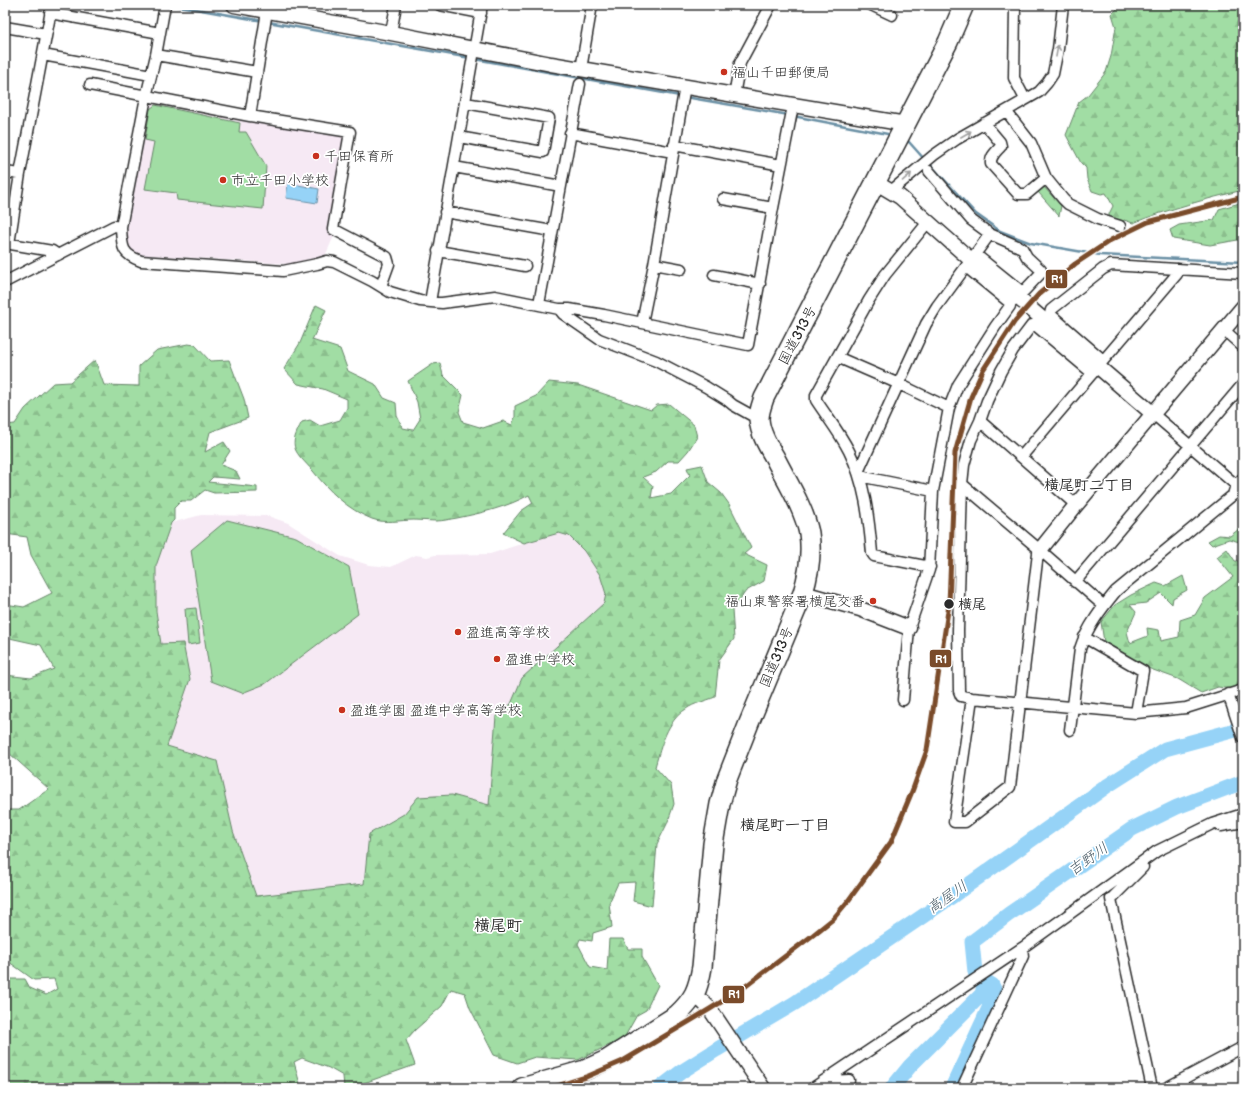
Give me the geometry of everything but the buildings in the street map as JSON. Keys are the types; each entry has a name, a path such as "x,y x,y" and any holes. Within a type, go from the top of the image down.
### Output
{"highway":[{"name":"国道313号","path":"524,1088 585,1070 607,1060 677,1015 686,1007 694,996 702,967 713,844 720,804 727,780 803,593 809,573 811,553 805,518 765,440 759,417 761,407 764,398 883,187 901,134 948,42 964,5"}],"street":[{"path":"234,5 266,14 391,33 473,55 580,69 684,93 734,95 792,112 901,134"},
{"path":"391,33 396,5"},
{"path":"430,302 438,250 466,103 481,9 440,5"},
{"path":"580,69 592,5"},
{"path":"734,95 740,64 771,5"},
{"path":"871,5 892,15"},
{"path":"883,187 926,167 934,155 956,139 1038,92 1047,83 1053,74 1058,49 1063,5"},
{"path":"165,6 121,227 122,247 131,258 141,261 283,271 327,261 334,262 390,292 420,301 442,303 495,296 559,309 604,314 748,345 792,112"},
{"path":"1016,8 1014,78 1025,99"},
{"path":"58,255 52,251 7,244 51,9 160,33"},
{"path":"250,116 266,14"},
{"path":"5,27 46,34"},
{"path":"42,55 152,74"},
{"path":"156,55 257,72"},
{"path":"539,304 580,84"},
{"path":"90,85 250,116 350,132 333,229 387,257 389,264 381,286"},
{"path":"642,323 654,264 673,148 684,93"},
{"path":"460,137 543,152 547,132 549,118 466,103"},
{"path":"1006,111 1032,143 1046,178 1063,199 1068,204 1098,219 1120,226"},
{"path":"984,123 1000,142 1001,146 992,156 990,160 991,164 1018,194 1027,194 1046,178"},
{"path":"570,134 781,164"},
{"path":"454,167 560,186"},
{"path":"926,167 971,220 990,234 1022,248 1027,257 1041,270 1041,273 1024,291 1021,291 971,260"},
{"path":"5,172 20,174"},
{"path":"883,187 900,197 971,260 1028,306 1190,445 1240,482 1233,495 1116,591 1104,606 1084,638 1080,649 1074,708 1070,730"},
{"path":"723,199 773,208"},
{"path":"445,212 552,231"},
{"path":"928,222 885,275 869,300 816,395 816,400 849,452 858,472 869,521 872,553 874,556 930,566"},
{"path":"5,282 114,226 121,227"},
{"path":"858,472 926,324 937,306 990,234"},
{"path":"438,250 524,266"},
{"path":"903,700 909,628 926,582 930,566 933,492 949,408 958,385 1010,306 1010,303 971,260"},
{"path":"654,264 681,269"},
{"path":"1098,366 1050,314 1051,310 1103,269 1111,265 1243,273"},
{"path":"1021,457 1177,274 1178,269"},
{"path":"714,276 760,284"},
{"path":"972,698 954,822 964,822 1010,788 1038,553 1152,413 1243,307"},
{"path":"559,309 563,314 599,339 656,361 706,387 727,400 732,405 751,415 759,417"},
{"path":"1098,366 1035,325 1032,325 1013,350 987,401 980,422 971,440 964,465 962,484 958,631 959,691 961,696 1136,713 1186,708 1243,690"},
{"path":"1224,330 1243,347"},
{"path":"837,357 949,408"},
{"path":"1075,582 1243,384"},
{"path":"980,422 1076,505"},
{"path":"858,472 864,477 933,492"},
{"path":"962,484 1104,606"},
{"path":"803,593 860,609 909,628"},
{"path":"1084,638 1143,671 1136,713"},
{"path":"1228,694 1243,738"},
{"path":"813,1088 1022,948 1157,851 1212,824 1243,814"},
{"path":"1212,824 1218,827 1243,822"},
{"path":"1152,1088 1111,899 1152,858 1157,851"},
{"path":"962,1088 1023,956 1022,948"},
{"path":"694,996 703,1002 712,1013 763,1088"},
{"path":"1166,1088 1243,1047"},
{"path":"831,1077 832,1081 849,1080 848,1088"}],"shaded area":[{"name":"市立千田小学校","path":"153,103 345,136 335,234 325,256 288,264 133,254 123,238 149,106"},
{"name":"盈進学園 盈進中学高等学校","path":"201,515 268,516 288,523 340,556 369,565 391,567 416,555 427,557 435,555 490,554 559,533 569,536 584,551 600,575 606,594 604,603 522,678 511,704 496,716 489,805 452,795 418,797 404,814 369,834 364,884 256,897 233,831 167,746 190,678 161,644 156,611 156,566 171,523"}],"green space":[{"path":"1121,5 1243,5 1243,190 1160,213 1133,223 1124,220 1121,225 1110,222 1109,214 1113,206 1106,193 1101,194 1092,191 1087,179 1086,168 1081,163 1066,135 1079,102 1088,95 1106,72 1111,56 1116,27 1112,14"},
{"path":"155,105 240,123 239,132 246,132 266,166 263,209 177,200 176,193 145,189 154,142 145,140 150,109"},
{"path":"1044,187 1061,206 1059,216 1038,192"},
{"path":"1243,202 1243,239 1210,245 1173,239 1170,230 1179,225 1214,220 1219,209"},
{"path":"316,305 326,310 312,340 340,349 348,371 375,384 384,398 396,403 397,416 403,428 413,430 420,419 417,402 408,381 433,364 440,363 443,375 463,395 459,412 463,422 483,428 503,421 512,425 515,417 515,406 536,396 549,382 578,385 651,410 657,405 669,404 694,425 697,437 679,461 668,461 656,472 643,477 653,486 651,498 671,494 690,475 687,468 702,465 708,482 721,493 729,504 751,548 744,554 767,565 764,581 746,591 732,610 734,639 719,660 715,697 693,705 679,714 669,727 662,743 655,767 671,785 674,804 667,824 657,844 652,906 633,901 635,882 618,883 609,903 612,927 593,933 592,941 580,939 578,944 590,967 607,970 609,939 623,939 628,949 642,949 642,957 658,985 646,1010 637,1015 624,1038 578,1060 535,1057 517,1063 494,1055 470,1008 465,993 451,989 442,1006 406,1040 415,1065 364,1083 361,1088 344,1088 343,1076 329,1068 302,1058 294,1062 301,1088 5,1088 5,979 25,979 30,988 46,995 57,989 54,979 34,980 5,959 5,810 19,810 49,789 9,753 5,752 5,675 31,678 54,669 41,645 5,637 5,604 24,607 52,593 31,555 27,537 5,534 5,425 15,424 25,409 53,383 70,382 95,360 104,385 139,386 139,366 157,350 188,344 195,345 210,361 229,360 244,399 248,418 210,432 205,452 224,442 230,451 221,465 236,471 240,479 213,477 208,482 257,487 257,492 214,493 205,490 191,501 181,501 174,508 174,520 171,523 156,566 156,611 161,644 183,643 190,679 167,746 217,761 233,831 256,896 364,884 369,834 404,814 418,797 452,795 489,805 496,716 511,704 522,678 604,603 606,594 600,575 584,551 569,536 559,533 524,543 503,533 521,511 533,503 529,495 494,509 457,518 439,521 382,521 363,515 347,505 325,485 298,454 294,444 295,438 302,422 310,420 320,426 340,420 347,408 347,399 323,389 298,384 284,369 300,343"},
{"path":"227,520 296,537 349,567 358,614 265,684 242,693 211,681 191,550"},
{"path":"1243,526 1243,543 1229,539 1212,545 1208,541 1219,535 1230,536"},
{"path":"1227,549 1235,561 1243,561 1243,618 1239,620 1239,628 1243,631 1243,687 1237,690 1218,687 1201,693 1178,679 1145,667 1125,657 1104,642 1101,622 1115,605 1131,595 1156,583 1165,586 1183,576 1187,590 1173,598 1172,604 1161,593 1146,603 1130,605 1136,612 1127,632 1130,643 1148,636 1147,628 1159,630 1161,641 1179,637 1180,620 1195,615 1205,598 1233,577 1217,557"},
{"path":"196,608 200,643 188,645 185,609"}],"water":[{"path":"288,183 319,189 317,203 286,198"}],"waterway":[{"path":"173,5 263,21"},
{"path":"268,22 470,58"},
{"path":"475,59 680,96"},
{"path":"685,97 789,115"},
{"path":"793,116 893,135"},
{"path":"904,140 909,142 925,160"},
{"path":"929,163 976,214 1000,231 1031,243 1100,255 1243,262"},
{"name":"高屋川","path":"660,1088 681,1072 795,1003 954,895 1107,786 1165,749 1243,728"},
{"name":"吉野川","path":"975,972 972,942 1009,914 1132,829 1177,807 1243,782"},
{"path":"892,1088 910,1066 982,994 985,981 992,985 996,993 952,1088"}],"transit line":[{"name":"R1","path":"551,1088 586,1077 623,1061 742,989 833,919 848,901 891,842 927,750 949,604 955,453 971,397 983,370 1015,321 1039,294 1075,264 1111,240 1148,222 1243,197"}],"place":[{"name":"福山千田郵便局","path":"724,72"},
{"name":"千田保育所","path":"316,156"},
{"name":"市立千田小学校","path":"223,180"},
{"name":"福山東警察署横尾交番","path":"873,601"},
{"name":"横尾","path":"949,604"},
{"name":"盈進高等学校","path":"458,632"},
{"name":"盈進中学校","path":"497,659"},
{"name":"盈進学園 盈進中学高等学校","path":"342,710"}],"district":[{"name":"横尾町二丁目","path":"1089,485"},
{"name":"横尾町一丁目","path":"785,825"},
{"name":"横尾町","path":"498,925"}]}
